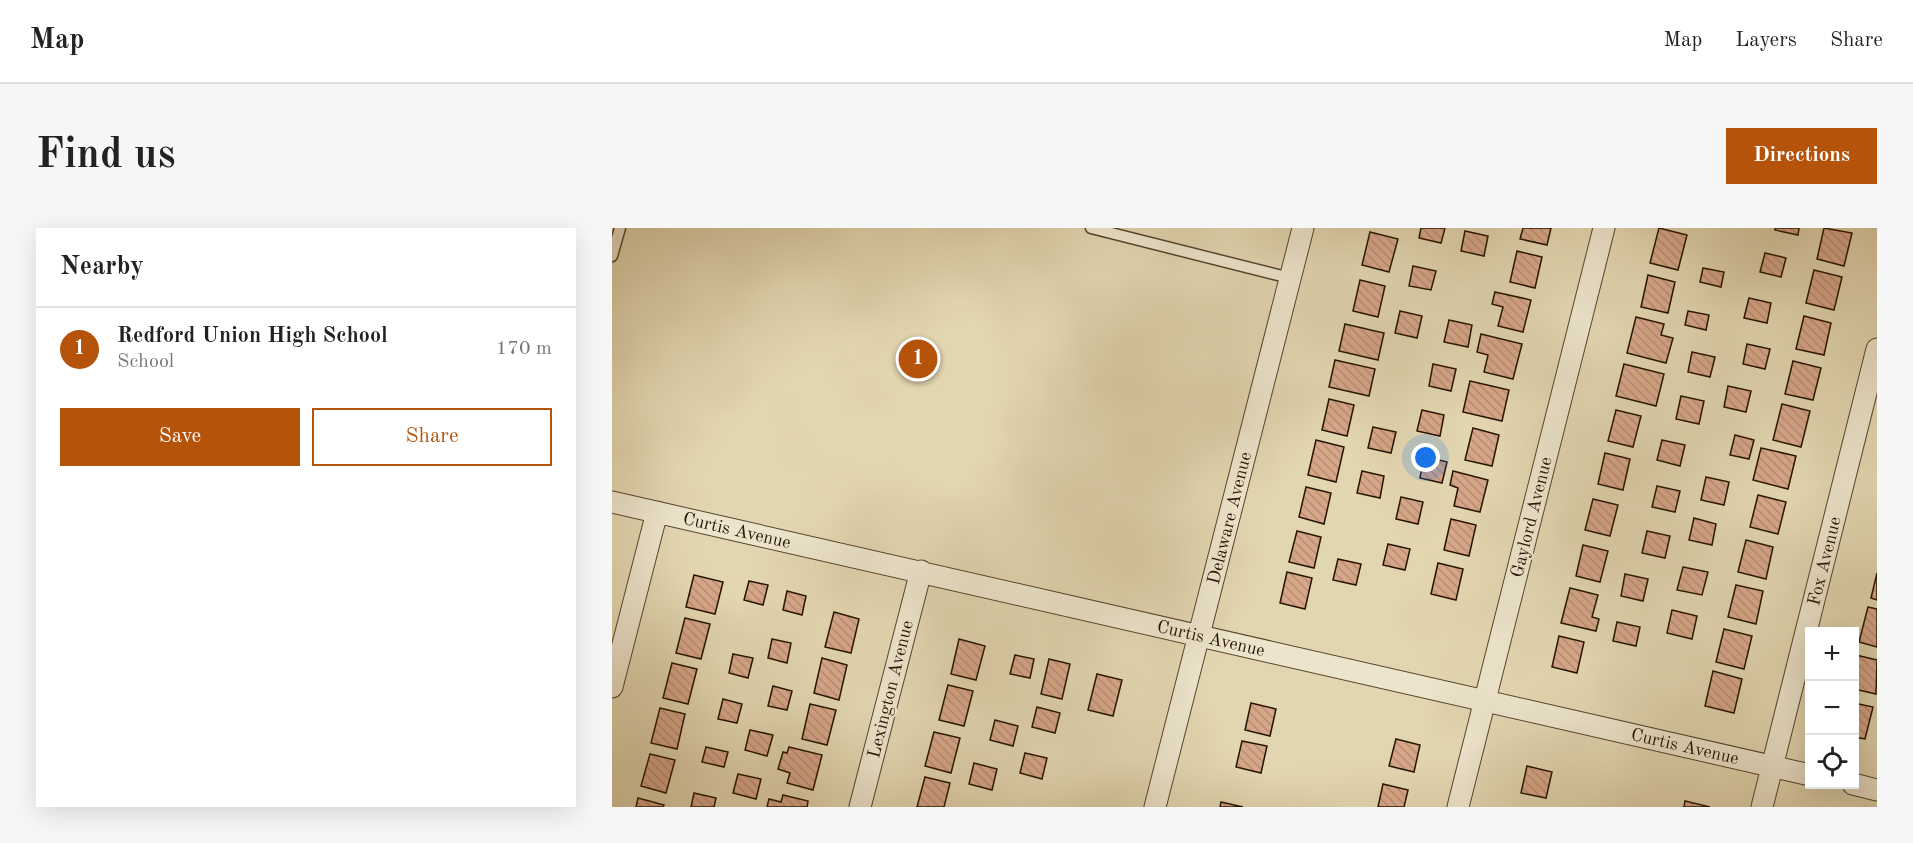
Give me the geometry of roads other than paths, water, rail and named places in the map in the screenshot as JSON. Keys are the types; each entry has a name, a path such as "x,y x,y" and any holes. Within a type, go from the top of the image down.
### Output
{"street":[{"name":"Delaware Avenue","path":"1155,807 1303,228"},
{"name":"Gaylord Avenue","path":"1458,807 1604,228"},
{"name":"Fox Avenue","path":"1762,807 1877,349"},
{"name":"Curtis Avenue","path":"612,502 1805,774"},
{"path":"612,687 657,512"},
{"name":"Lexington Avenue","path":"860,807 921,571"},
{"path":"1859,786 1877,790"}],"lane":[{"path":"612,256 620,228"},
{"path":"1090,228 1290,278"}],"place":[{"name":"Redford Union High School","path":"918,359"}]}
